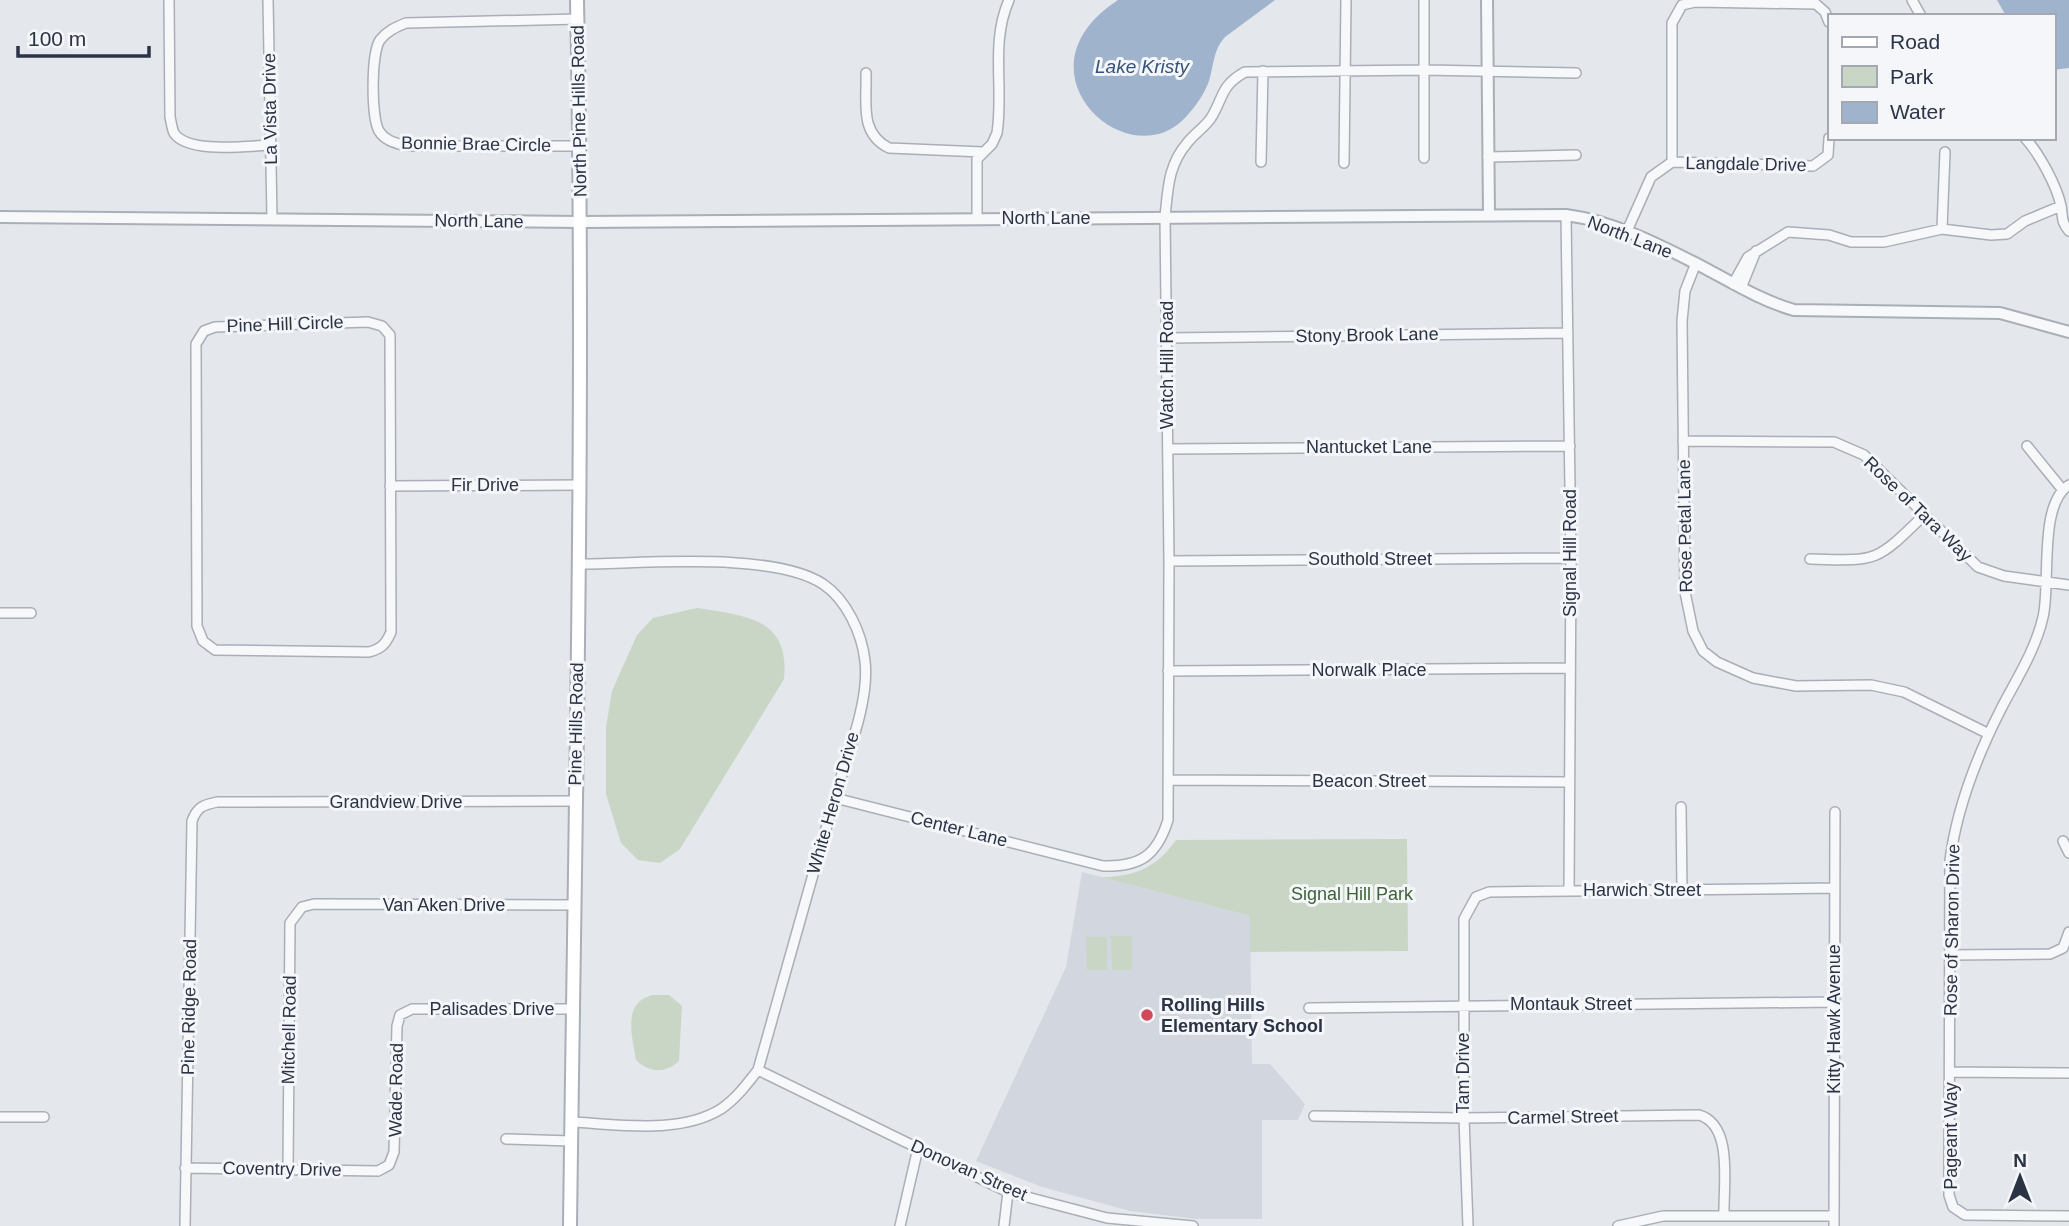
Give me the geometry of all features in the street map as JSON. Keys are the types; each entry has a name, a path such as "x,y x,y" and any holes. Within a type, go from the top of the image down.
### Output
{"main road":[{"name":"North Pine Hills Road","path":"577,0 581,222"},
{"name":"Pine Hills Road","path":"570,1226 581,222"}],"street":[{"path":"169,0 170,117 174,132 185,142 202,146 270,145"},
{"name":"La Vista Drive","path":"268,0 272,218"},
{"path":"977,218 977,159 992,144 997,133 998,42 1002,16 1009,0"},
{"path":"1344,163 1346,0"},
{"path":"1424,0 1424,158"},
{"path":"1487,0 1489,215"},
{"path":"1672,162 1672,23 1682,5 1695,2 1806,3 1816,4 1825,12 1828,20"},
{"name":"Bonnie Brae Circle","path":"578,19 407,23 390,29 379,41 374,55 376,120 379,131 388,141 407,146 580,146"},
{"name":"Watch Hill Road","path":"1083,861 1122,867 1146,858 1161,841 1168,820 1170,561 1165,217 1169,173 1177,155 1206,124 1220,94 1233,79 1245,72 1425,70 1488,74 1576,73"},
{"path":"1261,162 1262,71"},
{"path":"866,73 868,131 878,143 889,148 983,152"},
{"name":"Langdale Drive","path":"1627,231 1651,177 1672,162 1813,166 1822,163 1828,155 1829,140"},
{"path":"2027,140 2038,152 2065,210"},
{"path":"1942,229 1945,152"},
{"path":"1488,157 1576,155"},
{"path":"1737,286 1756,251 1787,232 1829,236 1851,242 1884,242 1942,229 1991,236 2007,234 2025,220 2065,210"},
{"path":"2065,210 2060,217 2069,231"},
{"name":"North Lane","path":"0,217 581,222 1566,215 1601,222 1627,231 1696,264 1767,303 1794,310 2000,313 2066,330"},
{"name":"Signal Hill Road","path":"1566,215 1571,558 1569,891"},
{"name":"Rose Petal Lane","path":"1696,264 1685,291 1682,321 1685,592 1693,631 1703,651 1717,662 1754,678 1796,686 1871,685 1904,692 1989,734"},
{"path":"2066,330 2069,316"},
{"name":"Pine Hill Circle","path":"369,322 382,326 390,335 391,348 390,486 391,632 380,649 369,652 215,650 203,642 197,626 195,344 204,331 215,327 369,322"},
{"name":"Stony Brook Lane","path":"1167,338 1568,333"},
{"name":"Rose of Tara Way","path":"1683,441 1834,442 1864,455 1978,567 2004,576 2069,585"},
{"name":"Nantucket Lane","path":"1168,449 1570,446"},
{"path":"2027,446 2066,487"},
{"name":"Fir Drive","path":"390,486 580,485"},
{"name":"Rose of Sharon Drive","path":"1951,1072 1950,860 1955,827 1989,734 2036,640 2043,616 2047,584 2052,511 2066,487"},
{"path":"1810,559 1870,559 1886,552 1924,515"},
{"name":"Southold Street","path":"1170,561 1571,558"},
{"name":"White Heron Drive","path":"571,1122 663,1125 699,1119 721,1109 741,1093 758,1070 862,698 865,663 854,623 843,604 824,585 796,572 758,564 578,564"},
{"path":"0,613 31,613"},
{"name":"Norwalk Place","path":"1168,671 1569,668"},
{"name":"Beacon Street","path":"1169,780 1569,782"},
{"name":"Center Lane","path":"835,797 1083,861"},
{"name":"Grandview Drive","path":"216,802 575,801"},
{"name":"Pine Ridge Road","path":"185,1226 192,821 202,805 216,802"},
{"path":"1681,807 1682,890"},
{"name":"Kitty Hawk Avenue","path":"1834,1221 1835,812"},
{"path":"2063,841 2069,853"},
{"name":"Harwich Street","path":"1464,919 1476,897 1489,892 1835,888"},
{"name":"Van Aken Drive","path":"314,904 573,905"},
{"name":"Mitchell Road","path":"288,1169 290,923 302,907 314,904"},
{"name":"Tam Drive","path":"1464,919 1464,1118 1468,1226"},
{"path":"1949,955 2050,954 2063,948 2069,932"},
{"name":"Montauk Street","path":"1309,1008 1834,1002"},
{"name":"Palisades Drive","path":"412,1009 573,1009"},
{"name":"Wade Road","path":"378,1171 389,1165 394,1152 397,1026 400,1015 412,1009"},
{"name":"Donovan Street","path":"758,1070 1008,1192 1107,1218 1194,1226"},
{"path":"1951,1072 2069,1073"},
{"name":"Pageant Way","path":"1951,1072 1949,1195 1953,1207 1965,1215 2069,1216"},
{"name":"Carmel Street","path":"1314,1116 1464,1118 1699,1115 1710,1118 1720,1131 1724,1216"},
{"path":"0,1117 44,1117"},
{"path":"506,1139 571,1141"},
{"path":"900,1226 918,1148"},
{"name":"Coventry Drive","path":"185,1168 378,1171"},
{"path":"1004,1226 1008,1192"},
{"path":"1618,1226 1663,1216 1834,1221"}],"shaded area":[{"name":"Rolling Hills Elementary School","path":"1082,872 1250,916 1252,1064 1270,1064 1305,1104 1298,1120 1262,1120 1262,1219 1196,1219 1130,1211 1042,1187 976,1161 1066,967"}],"green space":[{"path":"697,608 748,618 772,632 780,643 784,659 784,679 680,849 660,863 638,860 621,843 606,794 606,727 612,691 637,635 653,618"},
{"name":"Signal Hill Park","path":"1407,839 1408,951 1250,952 1250,916 1101,877 1124,875 1144,869 1161,857 1176,840"},
{"path":"1111,936 1132,936 1132,970 1112,970"},
{"path":"1086,937 1107,937 1107,970 1087,970"},
{"path":"653,995 669,995 682,1006 679,1061 662,1070 652,1069 636,1060 631,1030 633,1012 637,1005"}],"water":[{"name":"Lake Kristy","path":"1118,0 1275,0 1225,37 1216,52 1207,87 1196,105 1177,125 1153,135 1128,134 1105,123 1086,104 1075,81 1075,54 1088,27"},
{"path":"1997,0 2069,0 2069,68 2055,70 2055,14 2005,14"}],"place":[{"name":"Rolling Hills Elementary School","path":"1147,1015"}]}
